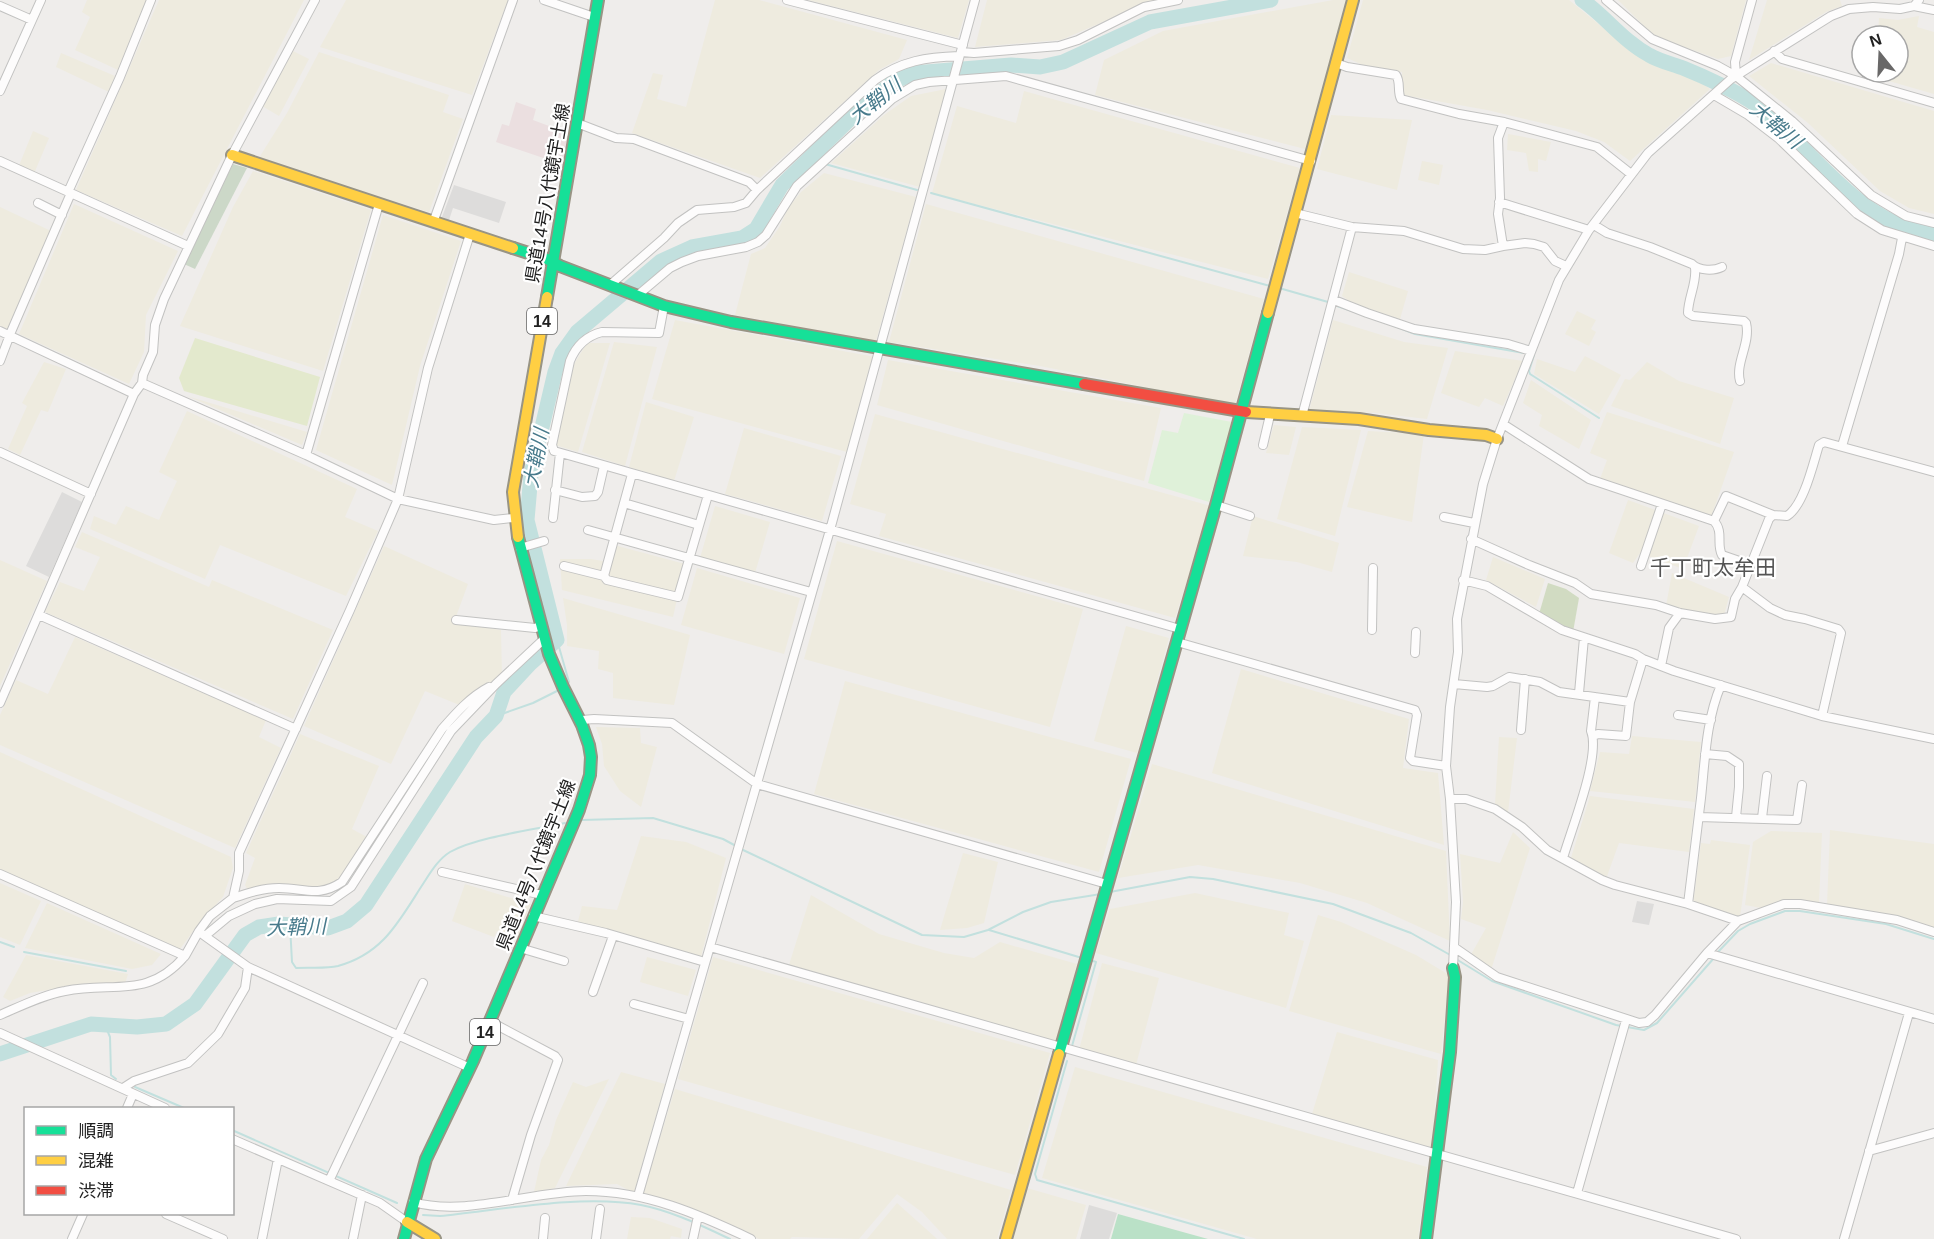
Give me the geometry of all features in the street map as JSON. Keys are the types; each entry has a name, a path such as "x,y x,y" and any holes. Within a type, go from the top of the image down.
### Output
{"street":[{"path":"0,91 41,0"},
{"path":"0,361 151,0"},
{"path":"0,703 134,394 142,383 153,352 155,325 161,306 232,154 315,0"},
{"path":"434,220 513,0"},
{"path":"544,0 594,17"},
{"name":"県道14号八代鏡宇土線","path":"404,1239 426,1159 470,1068 578,812 591,770 591,756 582,720 559,680 544,642 523,547 513,518 513,492 598,0"},
{"path":"787,0 961,53"},
{"path":"638,1196 830,530 975,0"},
{"path":"612,285 678,223 697,210 741,206 746,203 757,190 875,80 889,70 906,62 932,57 1059,46 1144,8 1178,0"},
{"path":"1006,1239 1216,505 1353,0"},
{"path":"1606,0 1652,39 1718,66 1792,121 1871,195 1906,216 1934,223"},
{"path":"1734,78 1735,62 1752,0"},
{"path":"1426,1239 1450,1052 1455,977 1453,965 1456,902 1446,766 1450,707 1458,652 1457,620 1483,484 1497,439 1559,280 1591,228 1648,153 1734,78 1831,16 1849,9 1866,7 1900,9 1917,3 1934,10"},
{"path":"0,6 32,20"},
{"path":"1774,51 1782,59 1934,103"},
{"path":"1336,63 1396,75 1399,79 1401,99 1459,114 1504,122 1597,147 1631,174"},
{"path":"636,294 670,268 682,262 758,242 766,235 789,196 827,159 901,92 929,82 1006,76 1311,161"},
{"path":"1716,94 1778,138 1857,214 1882,231 1934,246"},
{"path":"1503,246 1498,214 1498,138 1504,122"},
{"path":"577,123 616,138 634,139 748,182 757,190"},
{"path":"232,154 547,259 664,306 731,322 1241,412 1359,419 1429,430 1486,435 1497,439"},
{"path":"0,160 188,246"},
{"path":"1499,202 1650,247 1695,268 1716,270 1722,267"},
{"path":"38,203 62,215"},
{"path":"306,455 379,204"},
{"path":"1295,213 1352,227 1404,231 1463,249 1485,250 1525,243 1544,247 1555,261 1566,266"},
{"path":"1302,416 1352,227"},
{"path":"233,898 239,871 239,852 398,499 428,368 470,234"},
{"path":"1842,446 1902,238"},
{"path":"1695,268 1689,313 1693,316 1746,323 1746,344 1738,376 1740,381"},
{"path":"1334,300 1367,314 1414,329 1531,351"},
{"path":"664,306 659,333 602,332 593,334 574,351 552,445 554,451 1180,629"},
{"path":"0,331 134,394"},
{"path":"142,383 306,455 398,499 494,520 513,518"},
{"path":"1263,445 1270,415"},
{"path":"1503,424 1589,479 1714,521 1720,531 1722,555 1751,565"},
{"path":"1714,521 1726,496 1773,515 1787,516 1793,513 1801,499 1820,445 1824,442 1934,472"},
{"path":"0,452 91,494"},
{"path":"552,518 560,453"},
{"path":"555,490 582,497 595,496 604,466"},
{"path":"604,576 632,474"},
{"path":"564,566 604,576 607,580 678,597 708,495"},
{"path":"624,503 699,525"},
{"path":"1641,566 1662,504"},
{"path":"1216,505 1250,516"},
{"path":"1472,539 1575,583 1591,594 1656,604 1680,613 1715,619 1731,617 1735,599 1742,587 1768,519 1773,515"},
{"path":"1444,517 1474,522"},
{"path":"588,530 811,592"},
{"path":"523,547 544,541"},
{"path":"1372,630 1373,568"},
{"path":"1464,580 1487,586 1562,630 1635,654 1661,666 1822,716 1934,739"},
{"path":"1742,587 1770,608 1785,615 1838,629 1841,633 1822,716"},
{"path":"1661,666 1669,628 1680,613"},
{"path":"39,615 296,729"},
{"path":"456,620 534,628 540,626"},
{"path":"1415,653 1416,633"},
{"path":"1579,693 1584,638"},
{"path":"202,934 229,916 255,904 277,899 331,901 343,894 356,879 451,731 496,684 544,642"},
{"path":"1177,642 1415,710 1418,715 1410,758 1413,761 1446,766"},
{"path":"1593,736 1598,734 1625,737 1630,702 1643,659"},
{"path":"1454,684 1487,687 1509,677 1540,682 1559,692 1630,702"},
{"path":"1521,730 1525,679"},
{"path":"0,1015 65,991 122,988 160,978 174,969 185,956 202,934 210,916 233,898 278,888 323,892 342,882 442,729 480,692 496,684"},
{"path":"1688,904 1705,754 1711,720 1721,685"},
{"path":"1563,858 1591,763 1593,736 1591,731 1595,697"},
{"path":"1678,715 1711,720"},
{"path":"582,720 672,723 758,784 1107,885"},
{"path":"1705,754 1727,756 1739,764 1736,817"},
{"path":"1762,818 1767,776"},
{"path":"1699,817 1797,820 1802,785"},
{"path":"1450,799 1466,799 1495,809 1522,827 1547,850 1602,880 1688,904 1738,921"},
{"path":"442,872 542,895"},
{"path":"0,874 185,956"},
{"path":"1454,948 1497,977 1626,1021 1639,1023 1647,1022 1655,1016 1738,921 1784,904 1800,904 1897,920 1934,932"},
{"path":"533,916 705,962"},
{"path":"202,934 248,967 470,1068"},
{"path":"593,992 613,936"},
{"path":"710,947 1730,1238"},
{"path":"520,948 564,961"},
{"path":"1709,954 1934,1019"},
{"path":"123,1088 134,1081 188,1063 218,1034 245,988 248,967"},
{"path":"330,1180 423,983"},
{"path":"634,1004 689,1019"},
{"path":"1844,1239 1909,1013"},
{"path":"489,1021 555,1056 558,1060 531,1135 512,1200"},
{"path":"1577,1193 1626,1021"},
{"path":"0,1033 163,1107"},
{"path":"127,1107 133,1094"},
{"path":"1869,1151 1934,1133"},
{"path":"234,1139 380,1203 435,1239"},
{"path":"262,1239 278,1159"},
{"path":"413,1202 442,1207 585,1191 638,1196 665,1202 697,1219 751,1239"},
{"path":"353,1239 362,1195"},
{"path":"596,1239 600,1209"},
{"path":"72,1239 83,1215"},
{"path":"168,1215 223,1239"},
{"path":"543,1239 545,1218"},
{"path":"693,1236 697,1219"}],"shaded area":[{"path":"87,0 147,0 118,70 75,50 90,17 82,12"},
{"path":"159,0 304,0 182,236 76,190"},
{"path":"346,0 508,0 472,95 320,47"},
{"path":"715,0 759,0 907,40 899,59 879,70 760,178 632,133 653,73 663,75 657,99 686,107"},
{"path":"808,0 969,0 958,38"},
{"path":"987,0 1154,0 1061,40 975,47"},
{"path":"1333,0 1347,0 1305,149 1095,95 1104,60 1163,31"},
{"path":"1363,0 1569,0 1638,56 1658,67 1680,73 1710,89 1630,161 1604,142 1576,131 1487,110 1403,95 1402,72 1365,66 1347,58"},
{"path":"1618,0 1746,0 1731,56 1718,59 1654,36"},
{"path":"1767,0 1840,0 1842,6 1826,12 1749,60"},
{"path":"1919,16 1917,27 1934,32 1934,94 1899,84 1910,84 1910,24 1879,24 1879,18 1898,20"},
{"path":"293,51 309,59 279,116 262,106"},
{"path":"319,52 449,95 443,112 463,119 429,212 257,161 287,113"},
{"path":"61,53 115,76 109,92 56,67"},
{"path":"1771,63 1934,111 1934,214 1909,208 1880,191 1808,123 1749,76"},
{"path":"946,89 920,187 831,163 884,115 911,96"},
{"path":"1024,91 1300,168 1268,279 932,193 957,106 1016,123"},
{"path":"516,102 536,109 533,120 568,136 564,165 496,142 502,124 509,126"},
{"path":"1331,115 1412,120 1397,190 1317,169"},
{"path":"33,131 49,138 33,176 18,168"},
{"path":"1508,134 1551,142 1546,161 1538,159 1538,172 1529,171 1526,153 1507,150"},
{"path":"1422,161 1443,165 1439,185 1418,180"},
{"path":"253,171 371,210 323,371 180,326 233,207"},
{"path":"824,173 916,197 876,341 735,315 751,254 765,248 780,226 788,208 801,192"},
{"path":"454,185 506,202 499,223 453,208 449,220 442,217"},
{"path":"74,204 178,251 146,315 144,352 129,384 19,334"},
{"path":"926,204 1264,299 1235,405 1040,366 889,342"},
{"path":"0,207 51,231 8,329 0,326"},
{"path":"383,215 461,241 420,366 392,485 316,450"},
{"path":"1349,272 1408,291 1400,319 1358,307 1342,296"},
{"path":"1577,311 1596,320 1591,329 1596,332 1589,346 1565,334"},
{"path":"675,320 875,357 847,452 652,399"},
{"path":"1333,320 1404,342 1448,348 1427,419 1375,413 1309,411"},
{"path":"614,342 657,347 625,466 582,452"},
{"path":"587,343 610,343 578,452 555,445 574,364"},
{"path":"1455,351 1523,361 1503,406 1485,398 1479,407 1441,393"},
{"path":"1585,356 1621,375 1599,414 1534,374 1537,359 1575,372"},
{"path":"888,360 1161,408 1144,481 877,405"},
{"path":"44,362 66,369 48,412 41,410 20,455 8,449 27,406 22,403"},
{"path":"1647,362 1679,381 1734,398 1720,444 1611,406 1625,379 1630,380"},
{"path":"1531,380 1591,420 1579,449 1539,426 1542,415 1523,403"},
{"path":"187,396 307,432 302,445"},
{"path":"646,402 694,417 674,481 629,467"},
{"path":"187,411 357,489 345,517 378,531 346,596 220,545 205,579 90,529 94,516 116,525 126,506 159,520 177,481 159,472"},
{"path":"1607,412 1734,452 1710,520 1600,479 1607,460 1590,453"},
{"path":"875,414 1211,506 1175,618 879,536 886,514 850,504"},
{"path":"1274,425 1296,427 1289,455 1266,453"},
{"path":"1302,427 1361,430 1335,536 1277,519"},
{"path":"744,428 841,456 822,521 725,494"},
{"path":"1368,431 1424,434 1412,522 1347,507"},
{"path":"62,492 82,502 49,577 26,566"},
{"path":"1628,500 1699,526 1683,569 1640,553 1633,563 1609,553"},
{"path":"715,506 770,522 755,573 700,558"},
{"path":"1253,516 1339,543 1332,572 1297,562 1243,556"},
{"path":"82,532 209,587 212,580 333,630 293,719 45,612 60,582 84,591 100,557 75,547"},
{"path":"837,541 1083,609 1050,727 804,659"},
{"path":"614,545 685,564 673,617 562,590 560,559 591,559 609,562"},
{"path":"384,546 468,584 454,622 501,630 502,678 477,689 462,706 425,691 391,764 304,726"},
{"path":"1493,557 1545,579 1536,607 1486,580"},
{"path":"0,560 47,581 0,686"},
{"path":"697,568 800,598 784,654 681,625"},
{"path":"1672,573 1729,597 1723,619 1666,606"},
{"path":"563,598 690,635 674,705 613,698 613,673 598,669 599,651 567,646"},
{"path":"1126,626 1169,638 1137,753 1094,741"},
{"path":"75,637 266,720 259,737 281,748 235,848 0,745 0,715 16,680 48,694"},
{"path":"1241,669 1409,719 1403,768 1438,773 1444,845 1212,773"},
{"path":"845,681 1131,759 1099,872 814,794"},
{"path":"596,727 640,728 641,743 657,747 641,807 620,791 604,766 602,744"},
{"path":"300,734 379,766 352,829 367,837 335,884 319,889 249,892 245,885 255,858 246,853"},
{"path":"1632,736 1701,742 1695,802 1590,791 1600,752 1629,754"},
{"path":"1499,737 1517,738 1508,812 1495,804"},
{"path":"0,752 231,857 233,868 223,897 180,949 0,871"},
{"path":"1152,764 1446,851 1450,941 1367,903 1300,883 1198,865 1118,878"},
{"path":"1590,796 1694,809 1689,852 1619,843 1606,879 1571,858"},
{"path":"1830,830 1934,844 1934,929 1827,905"},
{"path":"1771,831 1822,833 1819,902 1786,900 1761,908 1745,905 1753,842"},
{"path":"1513,832 1530,848 1491,970 1469,958 1486,928 1461,919 1463,902 1460,854 1500,863"},
{"path":"641,836 686,842 726,858 701,957 577,925 582,906 617,910"},
{"path":"1711,840 1750,845 1740,917 1693,904 1701,843 1710,844"},
{"path":"963,853 998,862 984,923 967,928 940,930"},
{"path":"0,883 41,901 20,945 0,937"},
{"path":"465,884 531,904 517,939 497,931 494,937 452,921"},
{"path":"1195,893 1289,913 1284,935 1304,941 1286,1008 1096,953 1110,909"},
{"path":"811,895 879,934 944,953 974,958 1000,942 1077,964 1057,1042 788,968"},
{"path":"1637,901 1654,904 1649,925 1632,922"},
{"path":"47,903 161,954 152,965 132,969 25,948"},
{"path":"1318,915 1341,922 1416,955 1449,975 1441,1054 1289,1011"},
{"path":"26,955 128,974 125,984 89,983 30,993 10,1001 3,997"},
{"path":"647,957 696,970 688,996 640,982"},
{"path":"713,957 1050,1053 1015,1175 678,1079"},
{"path":"1102,963 1159,978 1136,1065 1079,1050"},
{"path":"1337,1032 1438,1060 1432,1151 1312,1114"},
{"path":"1075,1067 1427,1167 1418,1239 1257,1239 1042,1178"},
{"path":"621,1072 665,1084 634,1193 617,1184 566,1186"},
{"path":"609,1079 555,1188 534,1192 541,1160 573,1082 586,1087"},
{"path":"675,1089 1011,1190 997,1239 947,1239 922,1212 897,1194 859,1239 792,1237 790,1239 759,1239 689,1209 643,1193"},
{"path":"1027,1188 1086,1205 1076,1239 1012,1239"},
{"path":"897,1203 936,1238 937,1239 867,1239"},
{"path":"1089,1205 1117,1213 1109,1239 1080,1239"},
{"path":"631,1217 650,1218 682,1229 681,1238 671,1236 670,1239 627,1239"}],"green space":[{"path":"233,164 247,168 195,269 184,264"},
{"path":"195,338 320,377 307,426 184,391 179,378"},
{"path":"1184,413 1232,422 1209,502 1148,483 1162,430 1178,433"},
{"path":"1548,583 1566,589 1579,598 1573,632 1539,614"},
{"path":"1118,1214 1208,1239 1111,1239"}],"waterway":[{"name":"大鞘川","path":"0,1054 91,1024 137,1027 166,1024 195,1004 245,935 259,927 279,924 328,928 347,921 366,905 476,737 496,716 504,692 557,640 527,520 531,474 555,372 562,353 577,332 661,261 692,247 742,238 756,229 782,185 851,118 893,82 914,73 1011,65 1040,67 1063,62 1150,22 1271,0"},
{"name":"大鞘川","path":"1582,0 1631,43 1649,55 1711,80 1756,105 1859,201 1907,228 1934,234"},
{"path":"810,160 819,163"},
{"path":"825,164 917,190"},
{"path":"931,193 1270,286"},
{"path":"1279,288 1328,302"},
{"path":"1337,306 1358,313"},
{"path":"1392,325 1415,334 1524,353"},
{"path":"1532,355 1534,355 1530,374 1599,418"},
{"path":"557,640 569,682 566,685"},
{"path":"496,716 533,703 559,690"},
{"path":"582,820 653,818 723,839 736,846"},
{"path":"290,925 292,962 296,968 333,967 353,961 366,954 387,936 434,868 450,852 490,838 565,823"},
{"path":"741,849 922,935 964,937 988,930 1023,912 1051,902 1101,894"},
{"path":"1110,892 1190,877 1213,879 1333,904 1411,933 1452,956"},
{"path":"1717,953 1738,931 1785,911 1800,911 1886,924 1934,939"},
{"path":"989,930 1082,958"},
{"path":"0,942 14,947"},
{"path":"24,952 126,971"},
{"path":"1456,959 1492,981 1616,1025 1644,1030 1657,1023 1714,958"},
{"path":"1072,1046 1096,962 1090,960"},
{"path":"105,1025 110,1037 111,1075 116,1079"},
{"path":"1067,1061 1035,1174 1037,1180 1244,1239"},
{"path":"135,1087 182,1107"},
{"path":"234,1131 397,1203"},
{"path":"423,1215 440,1216 567,1202 618,1202 664,1211 730,1239"}],"traffic: fast":[{"path":"547,297 598,0"},
{"path":"513,248 547,259 664,306 731,322 1084,384"},
{"path":"1059,1054 1216,505 1268,313"},
{"path":"404,1239 426,1159 473,1061 579,810 590,775 589,745 549,654 518,537"},
{"path":"1426,1239 1450,1052 1455,977 1453,968"}],"traffic: slow":[{"path":"1268,313 1353,0"},
{"path":"232,155 513,248"},
{"path":"518,537 513,492 547,297"},
{"path":"1246,412 1359,419 1429,430 1486,435 1497,439"},
{"path":"1006,1239 1059,1054"},
{"path":"407,1222 435,1239"}],"traffic: jam":[{"path":"1084,384 1246,412"}],"district":[{"name":"千丁町太牟田","path":"1713,568"}]}
